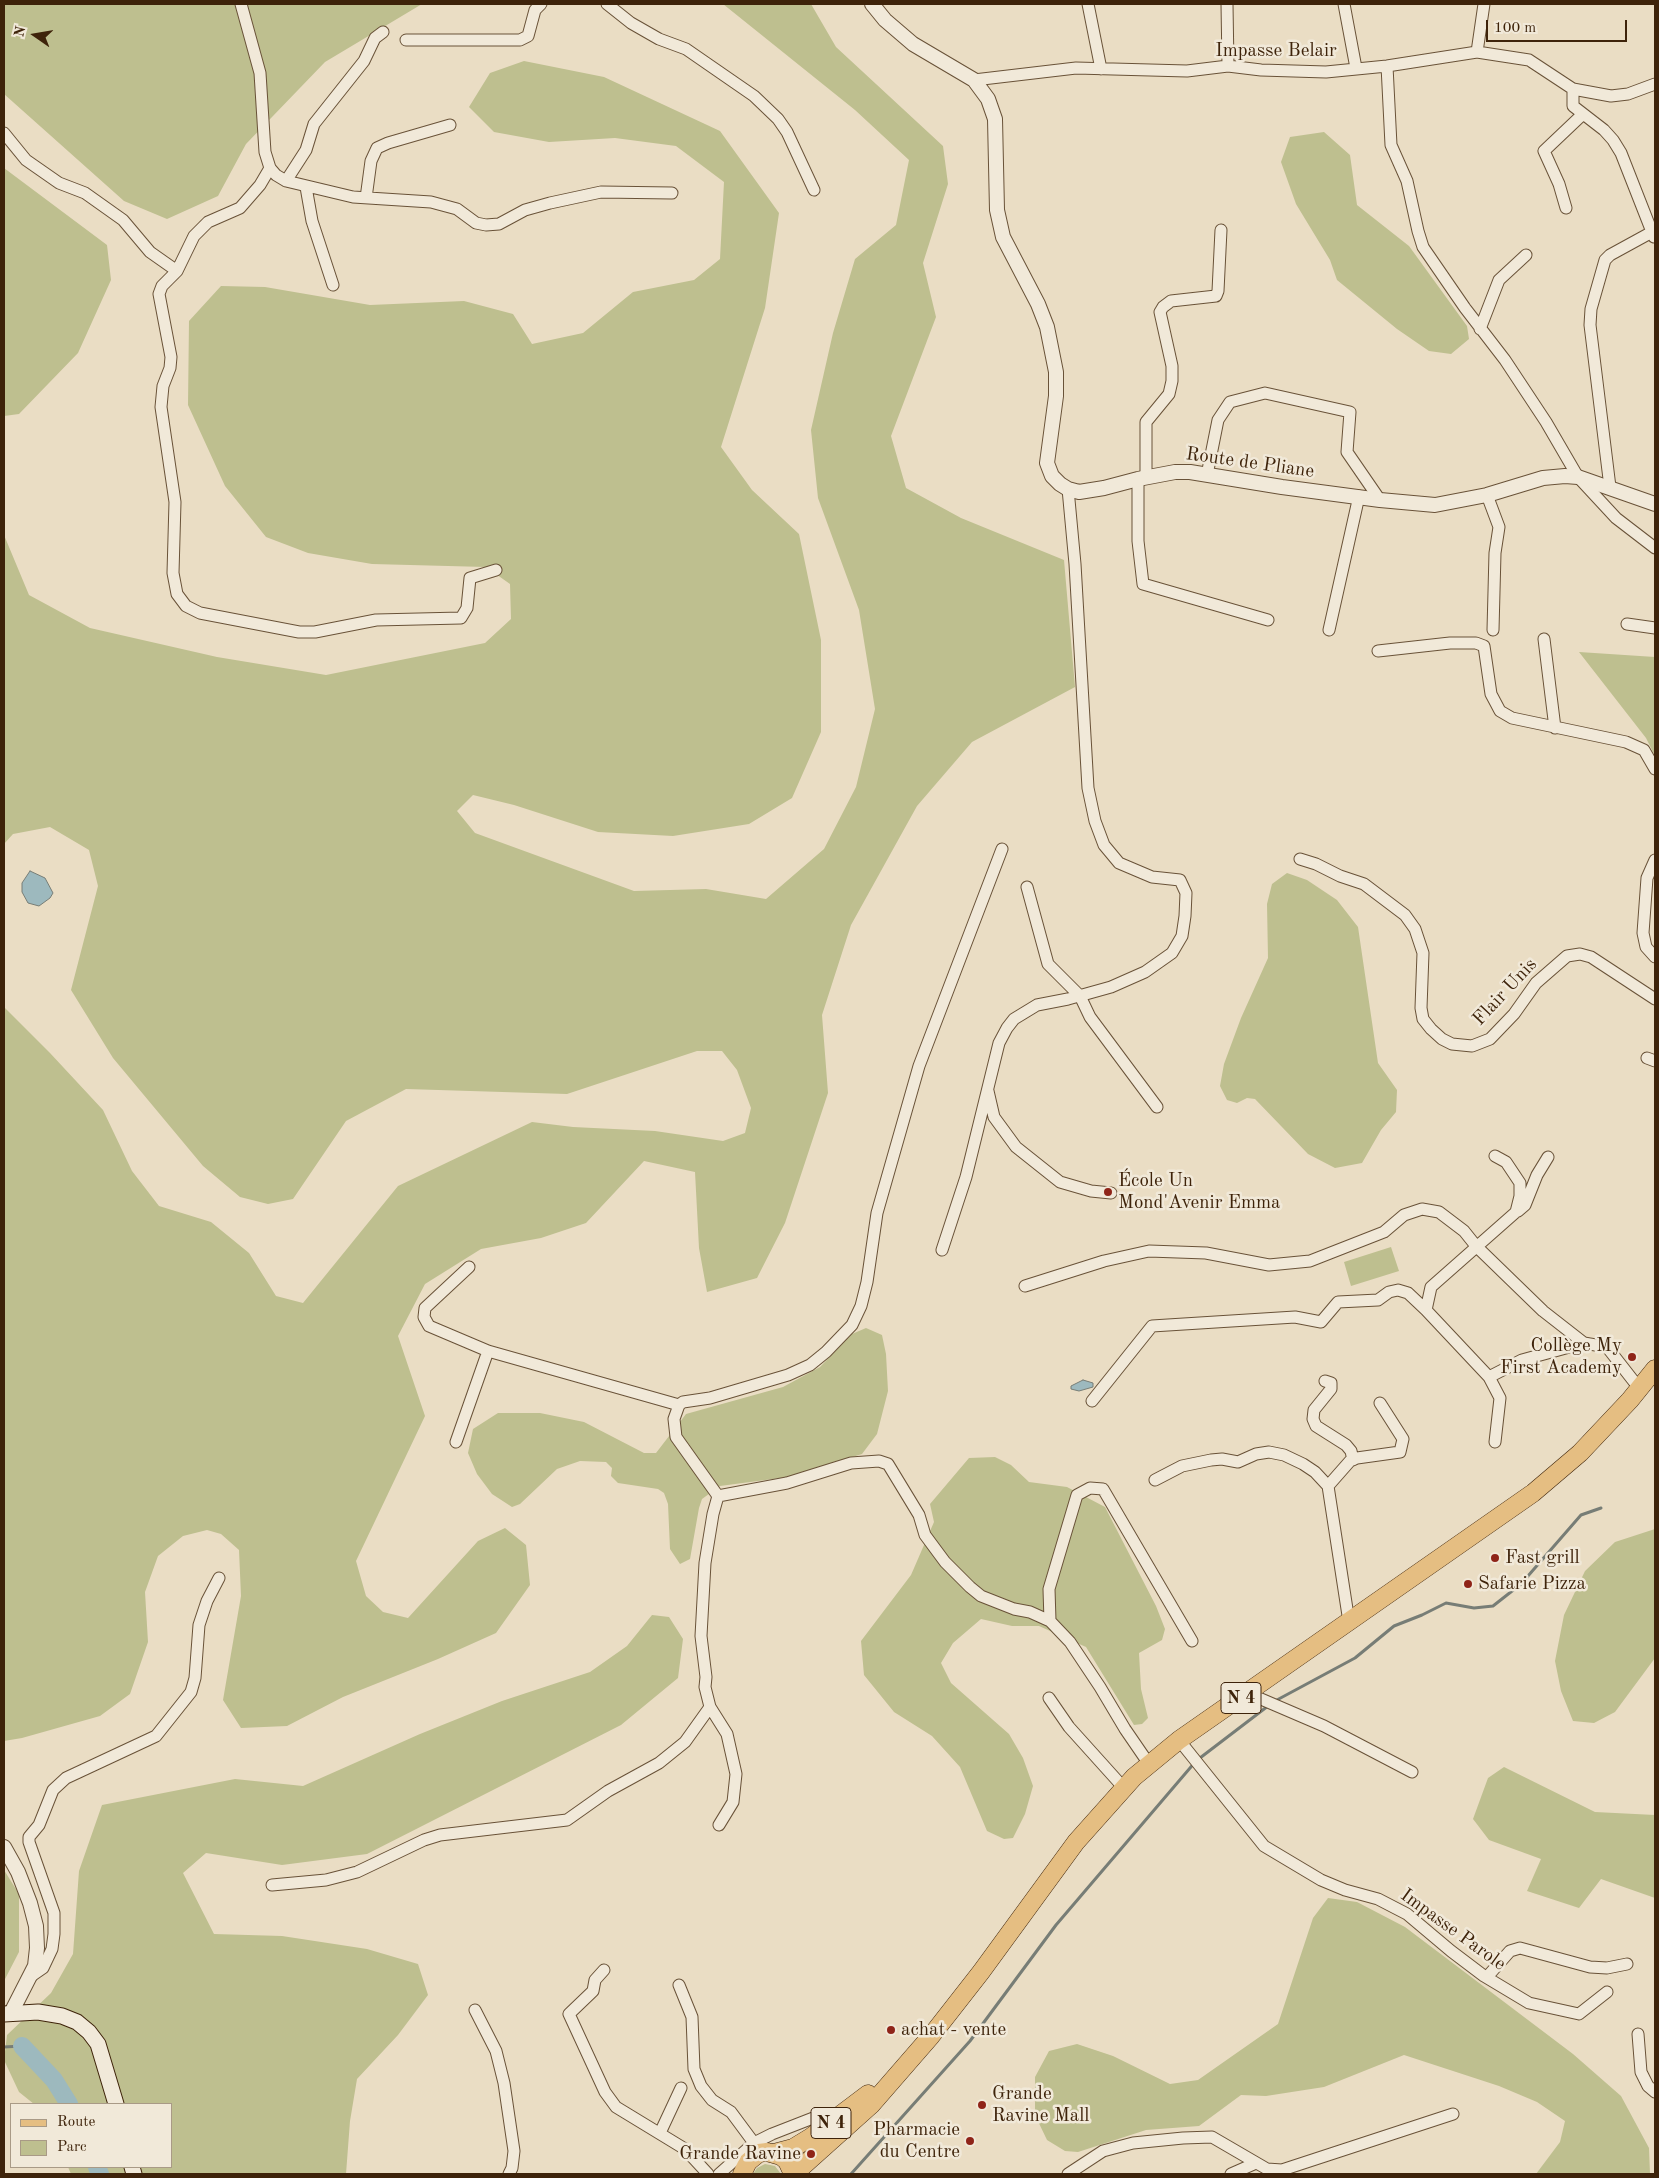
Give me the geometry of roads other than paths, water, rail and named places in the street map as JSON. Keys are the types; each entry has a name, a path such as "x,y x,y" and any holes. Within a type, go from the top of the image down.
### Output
{"main road":[{"name":"N 4","path":"774,2153 787,2161 793,2174 871,2104 931,2036 1076,1842 1124,1787 1149,1764 1179,1740 1533,1493 1580,1453 1655,1369"},
{"path":"8,2013 38,2012 62,2016 77,2022 89,2032 98,2044 116,2103"},
{"name":"N 4","path":"741,2172 748,2162 759,2153 774,2153 793,2148 874,2090 884,2087"}],"street":[{"path":"241,4 260,73 265,152 270,168 276,175 286,181 353,198 432,202 457,209 476,223 486,225 499,224 525,210 601,192 672,193"},
{"path":"406,40 520,40 528,36 535,10 541,4"},
{"path":"607,4 631,23 659,39 686,49 754,96 778,119 787,132 814,190"},
{"path":"872,4 885,20 913,44 974,80 988,100 995,119 997,210 1004,238 1013,260 1038,304 1047,326 1056,372 1056,396 1047,463 1052,476 1068,489 1075,564 1087,779 1095,822 1104,845 1119,863 1152,877 1180,880 1186,893 1186,916 1182,936 1172,953 1145,972 1111,987 1080,996 1036,1005 1014,1018 1007,1028 1000,1043 966,1177 942,1250"},
{"path":"1088,4 1101,70"},
{"path":"1227,4 1228,66"},
{"path":"1344,4 1356,68"},
{"path":"1477,52 1484,4"},
{"path":"286,181 306,150 314,124 364,61 372,44 383,32"},
{"name":"Impasse Belair","path":"974,80 1076,68 1187,71 1228,66 1261,70 1326,72 1387,66 1477,52 1529,60 1573,89 1619,96 1655,84"},
{"path":"1387,66 1391,145 1406,180 1420,238 1428,254 1480,329 1505,360 1546,422 1578,477 1616,518 1655,548"},
{"path":"1573,89 1573,106 1614,140 1621,153 1653,235 1610,255 1605,260 1591,309 1590,325 1610,487"},
{"path":"1566,208 1559,184 1544,151 1583,114"},
{"path":"366,198 371,161 377,148 388,143 450,126"},
{"path":"4,133 26,160 59,183 85,193 122,220 150,252 177,271"},
{"path":"270,168 260,186 240,208 208,222 194,236 177,271 162,286 159,294 171,357 170,368 162,386 161,407 175,502 173,573 177,594 186,606 200,613 299,632 315,632 376,620 461,618 467,608 470,578 496,570"},
{"path":"306,187 312,221 333,285"},
{"path":"1221,230 1218,291 1216,296 1171,300 1162,307 1160,312 1172,366 1172,381 1169,394 1146,422 1138,541 1143,584 1268,620"},
{"path":"1480,329 1499,280 1526,255"},
{"path":"1207,475 1218,420 1230,402 1265,393 1350,412 1347,452 1380,500"},
{"name":"Route de Pliane","path":"1068,489 1079,492 1175,472 1380,500 1435,505 1487,495 1543,478 1578,477 1655,504"},
{"path":"1487,495 1499,527 1495,553 1493,630"},
{"path":"1329,630 1359,496"},
{"path":"1627,624 1655,628"},
{"path":"1544,639 1555,728"},
{"path":"1378,651 1450,643 1476,643 1484,646 1490,694 1500,711 1512,718 1626,742 1644,750 1655,769"},
{"path":"719,1825 733,1802 736,1774 727,1734 710,1707 705,1687 706,1677 701,1636 705,1563 718,1496 676,1437 674,1420 679,1405 683,1402 710,1398 788,1375 810,1365 826,1352 852,1325 861,1306 867,1282 877,1213 919,1066 1002,849"},
{"name":"Flair Unis","path":"1300,859 1364,884 1405,915 1415,929 1423,953 1421,1008 1423,1019 1430,1029 1442,1039 1452,1044 1472,1046 1490,1039 1514,1014 1536,983 1567,956 1580,954 1591,957 1655,999"},
{"path":"1655,860 1647,878 1643,933 1646,947 1655,957"},
{"path":"1027,886 1048,964 1080,996 1090,1017 1157,1107"},
{"path":"988,1090 994,1117 1016,1147 1060,1182 1091,1191 1112,1194"},
{"path":"1495,1156 1506,1162 1520,1183 1520,1196 1516,1212"},
{"path":"1426,1310 1431,1287 1525,1205 1537,1175 1548,1157"},
{"path":"1025,1286 1104,1261 1150,1251 1206,1252 1268,1264 1310,1261 1384,1232 1404,1215 1422,1209 1439,1212 1464,1231 1476,1246 1543,1311 1584,1342 1607,1347 1639,1388"},
{"path":"468,1267 425,1308 424,1318 429,1326 488,1351 679,1405"},
{"path":"1092,1401 1152,1326 1294,1317 1321,1322 1338,1302 1378,1300 1388,1292 1398,1290 1408,1293 1426,1310 1489,1376 1500,1398 1495,1442"},
{"path":"1489,1376 1522,1360 1584,1342"},
{"path":"456,1442 488,1351"},
{"path":"1325,1381 1331,1383 1331,1389 1314,1410 1313,1419 1316,1426 1346,1445 1351,1451 1353,1460"},
{"path":"1328,1486 1353,1460 1400,1452 1403,1439 1380,1403"},
{"path":"1155,1480 1182,1466 1222,1459 1238,1462 1256,1454 1269,1452 1284,1455 1316,1472 1328,1486 1349,1622"},
{"path":"718,1496 787,1483 851,1463 880,1461 888,1464 918,1515 925,1535 945,1562 981,1596 1014,1609 1030,1612 1050,1621 1070,1642 1100,1686 1125,1730 1149,1764"},
{"path":"1050,1621 1049,1589 1077,1495 1090,1488 1103,1489 1192,1641"},
{"path":"30,1977 43,1968 52,1949 54,1913 29,1842 30,1837 39,1825 53,1790 66,1778 156,1736 191,1692 195,1678 199,1625 207,1601 219,1578"},
{"path":"1247,1693 1324,1726 1412,1772"},
{"path":"1049,1698 1068,1727 1124,1787"},
{"path":"272,1884 326,1880 357,1872 424,1840 440,1835 567,1820 608,1791 659,1762 685,1742 710,1707"},
{"name":"Impasse Parole","path":"1179,1740 1264,1846 1321,1880 1378,1899 1407,1914 1487,1978 1529,2003 1579,2014 1607,1992"},
{"path":"4,1846 18,1872 36,1926 38,1948 35,1966 30,1977 8,2013"},
{"path":"1487,1978 1510,1951 1520,1948 1590,1967 1607,1968 1626,1964"},
{"path":"604,1970 595,1980 593,1991 569,2014 611,2103 690,2153 708,2174"},
{"path":"679,1985 692,2017 694,2069 701,2086 712,2100 731,2112 754,2143"},
{"path":"475,2010 496,2051 504,2083 514,2151 512,2168 509,2174"},
{"path":"1638,2034 1641,2072 1648,2086 1655,2092"},
{"path":"660,2133 681,2088"},
{"path":"719,2174 754,2143 813,2118 845,2112"},
{"path":"1068,2174 1103,2152 1133,2143 1183,2138 1212,2138 1267,2169 1282,2170 1453,2114"},
{"path":"1232,2174 1256,2163"}],"water":[{"path":"30,871 45,878 53,893 50,898 39,906 28,903 22,892 22,883"},
{"path":"1083,1380 1093,1383 1093,1387 1079,1391 1071,1389 1071,1386"}],"waterway":[{"path":"1275,1701 1355,1658 1394,1626 1446,1603 1474,1608 1493,1606 1521,1584 1581,1515 1601,1508"},
{"path":"851,2174 970,2041 1056,1925 1196,1761 1268,1706"},
{"path":"4,2047 22,2046"},
{"path":"22,2046 54,2080 68,2103"},
{"path":"97,2168 100,2174"}],"place":[{"name":"École Un Mond'Avenir Emma","path":"1108,1192"},
{"name":"Collège My First Academy","path":"1632,1357"},
{"name":"Fast grill","path":"1495,1558"},
{"name":"Safarie Pizza","path":"1468,1584"},
{"name":"achat - vente","path":"891,2030"},
{"name":"Grande Ravine Mall","path":"982,2105"},
{"name":"Pharmacie du Centre","path":"970,2141"},
{"name":"Grande Ravine","path":"811,2154"}]}
